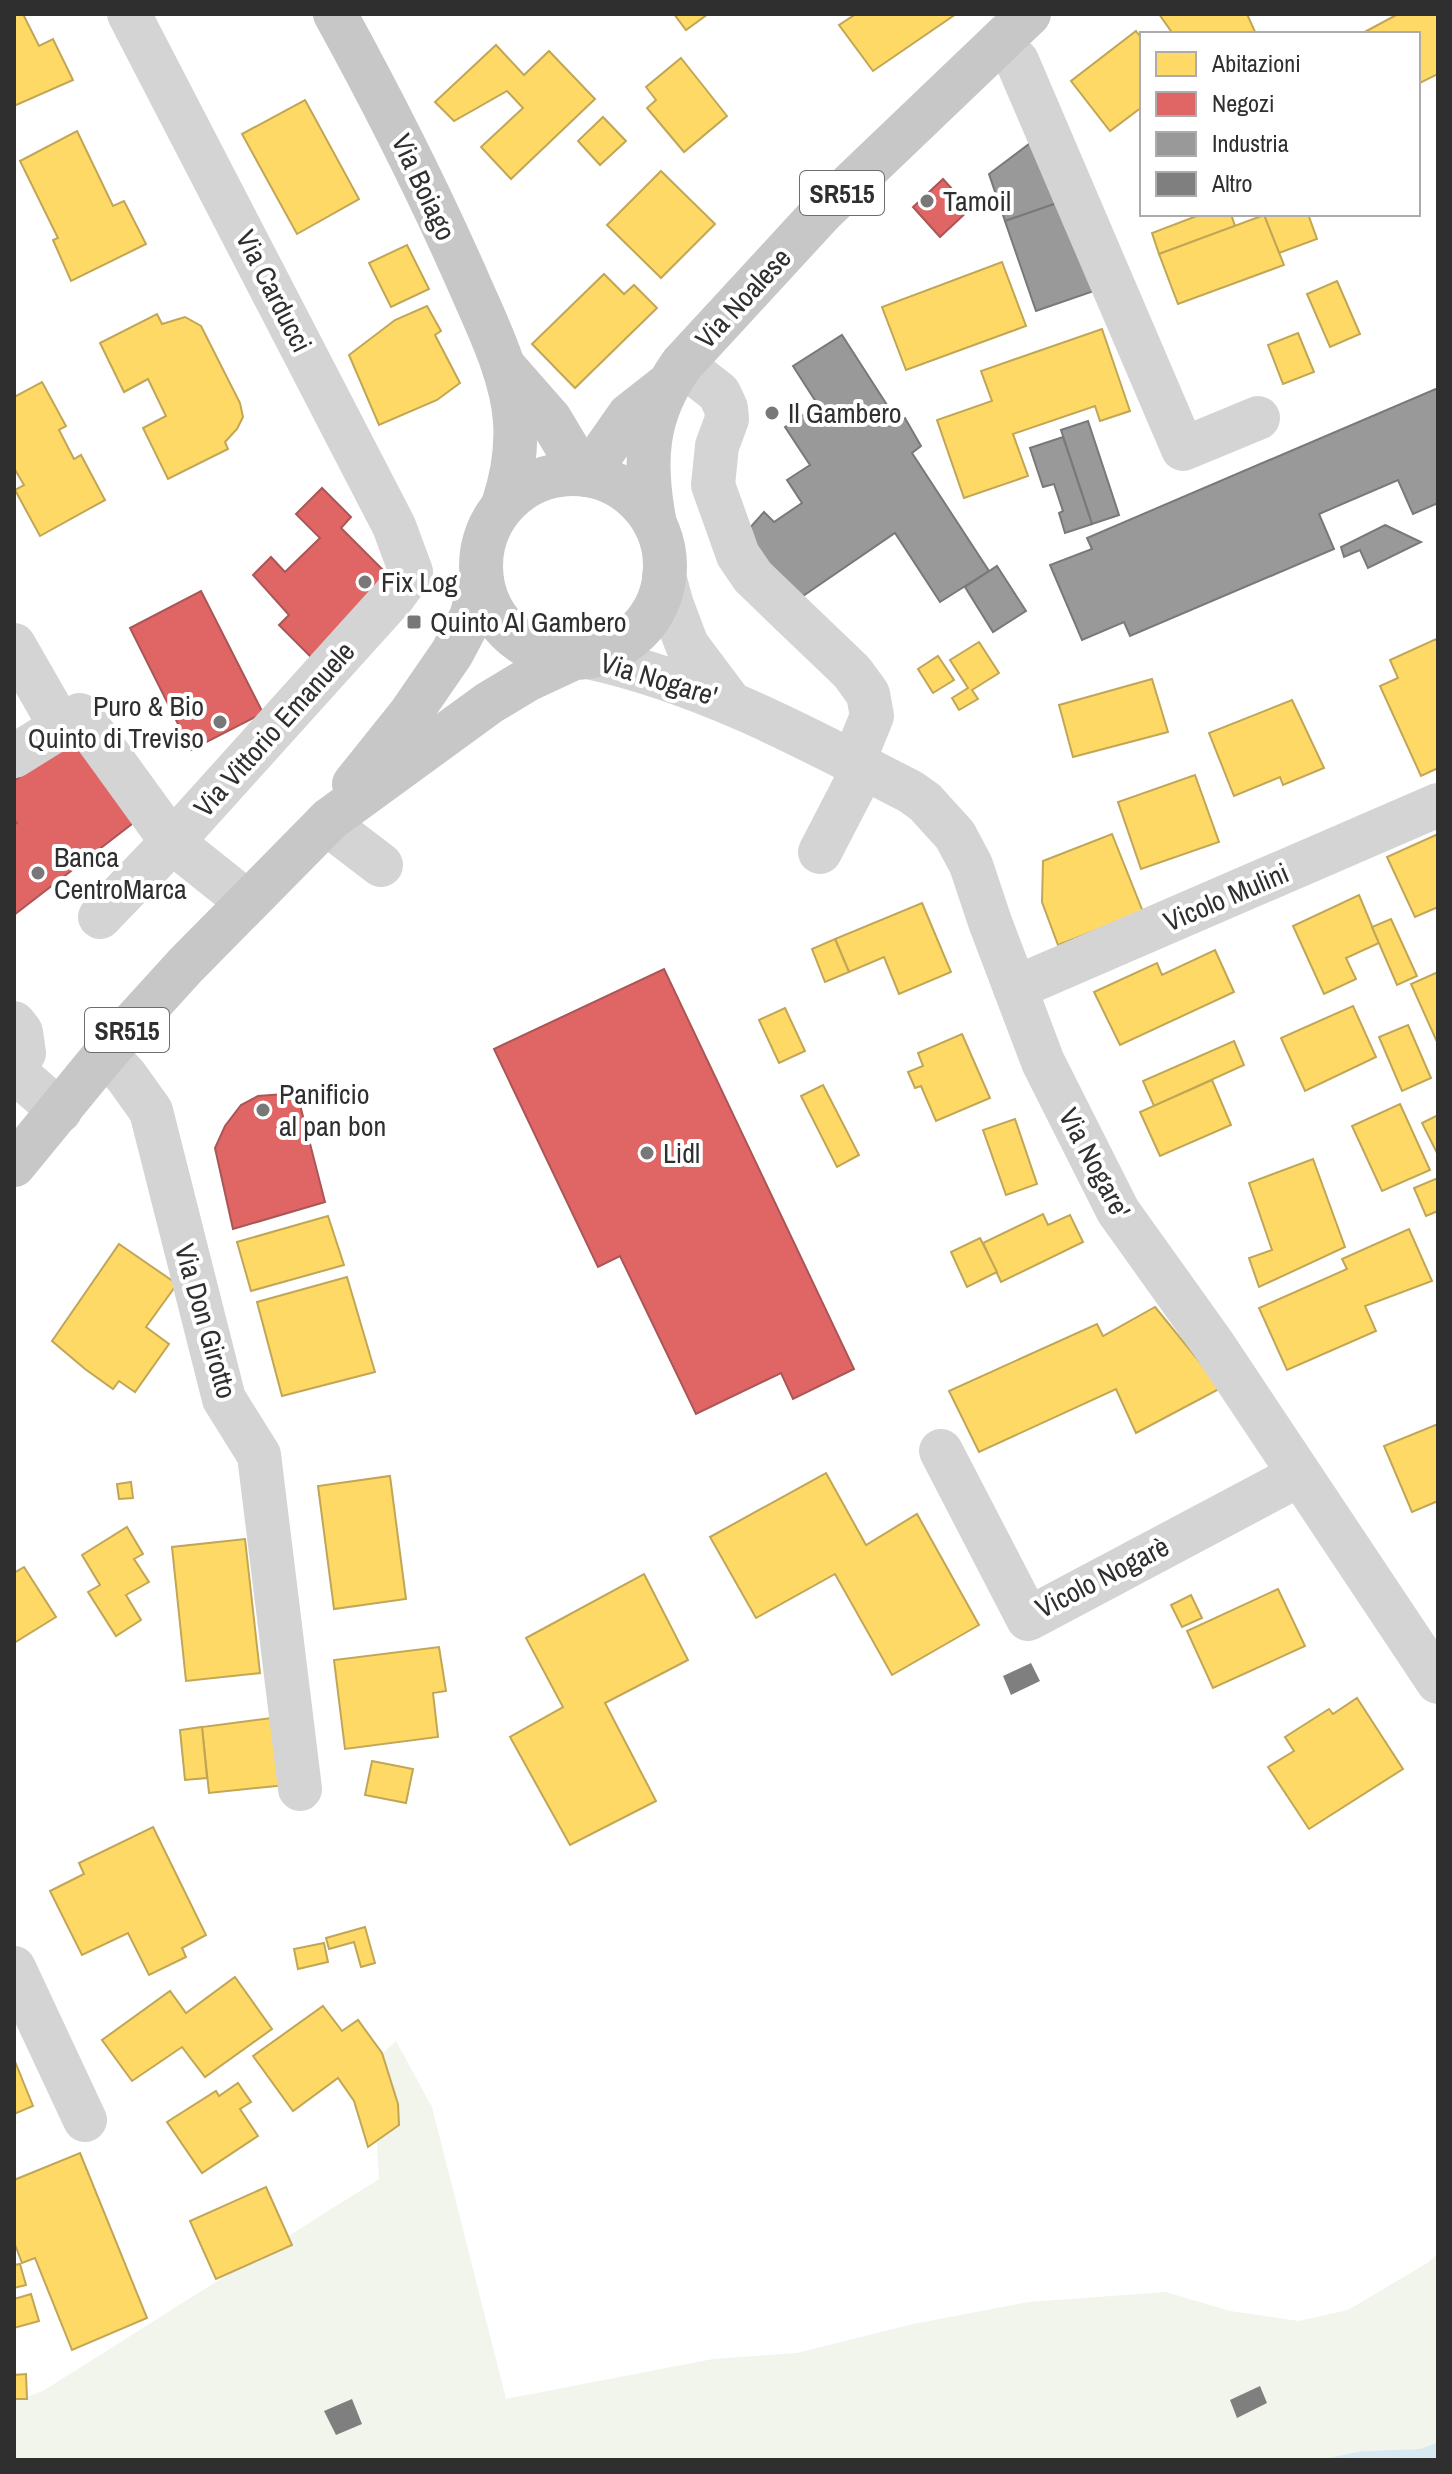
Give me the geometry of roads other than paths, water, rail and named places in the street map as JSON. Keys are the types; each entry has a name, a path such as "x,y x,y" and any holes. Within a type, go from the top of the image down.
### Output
{"main road":[{"name":"Via Boiago","path":"335,14 386,106 455,252 502,365 515,419 514,469 503,505"},
{"name":"Via Noalese","path":"585,474 629,415 675,374 823,211 1029,14"},
{"name":"Via Boiago","path":"502,365 550,419 585,474"},
{"name":"Via Noalese","path":"655,524 647,464 653,421 675,374"},
{"path":"550,419 570,427 590,430 611,426 629,415"},
{"path":"328,821 489,703 529,679 580,658 611,650 631,638 653,610 659,600 664,576 662,540 655,524 633,496 604,479 585,474 539,480 520,490 503,505 488,528 481,555 481,582 487,602 498,621 513,637 531,649 551,656 580,658"},
{"name":"SR515","path":"14,1165 105,1054 246,901 328,821 452,653 471,617 481,582"}],"street":[{"name":"Via Carducci","path":"129,14 394,526 411,572"},
{"path":"998,44 1017,61 1183,449 1258,418"},
{"path":"675,374 719,393 726,408 727,419 717,446 713,485 738,555 753,577 852,672 868,694 872,716 856,765 820,852"},
{"name":"Via Vittorio Emanuele","path":"100,917 172,842 394,596 411,572"},
{"name":"Via Nogare'","path":"664,576 687,645 729,701"},
{"path":"14,645 61,727"},
{"name":"Via Nogare'","path":"580,658 630,667 729,701 925,802 955,835 971,865 1043,1062 1118,1211 1213,1344 1438,1682"},
{"path":"14,756 80,715 172,842 246,901"},
{"name":"Vicolo Mulini","path":"1015,988 1438,805"},
{"path":"328,821 381,865"},
{"path":"14,1023 21,1032 24,1053 14,1064"},
{"name":"Via Don Girotto","path":"105,1054 126,1076 151,1111 224,1399 259,1455 300,1789"},
{"path":"14,1071 60,1111"},
{"name":"Vicolo Nogarè","path":"941,1451 1028,1619 1299,1475"},
{"path":"14,1968 85,2120"}],"place":[{"name":"Tamoil","path":"927,201"},
{"name":"Il Gambero","path":"772,413"},
{"name":"Fix Log","path":"365,582"},
{"name":"Quinto Al Gambero","path":"414,622"},
{"name":"Puro & Bio Quinto di Treviso","path":"220,722"},
{"name":"Banca CentroMarca","path":"38,873"},
{"name":"Panificio al pan bon","path":"263,1110"},
{"name":"Lidl","path":"647,1153"}]}
